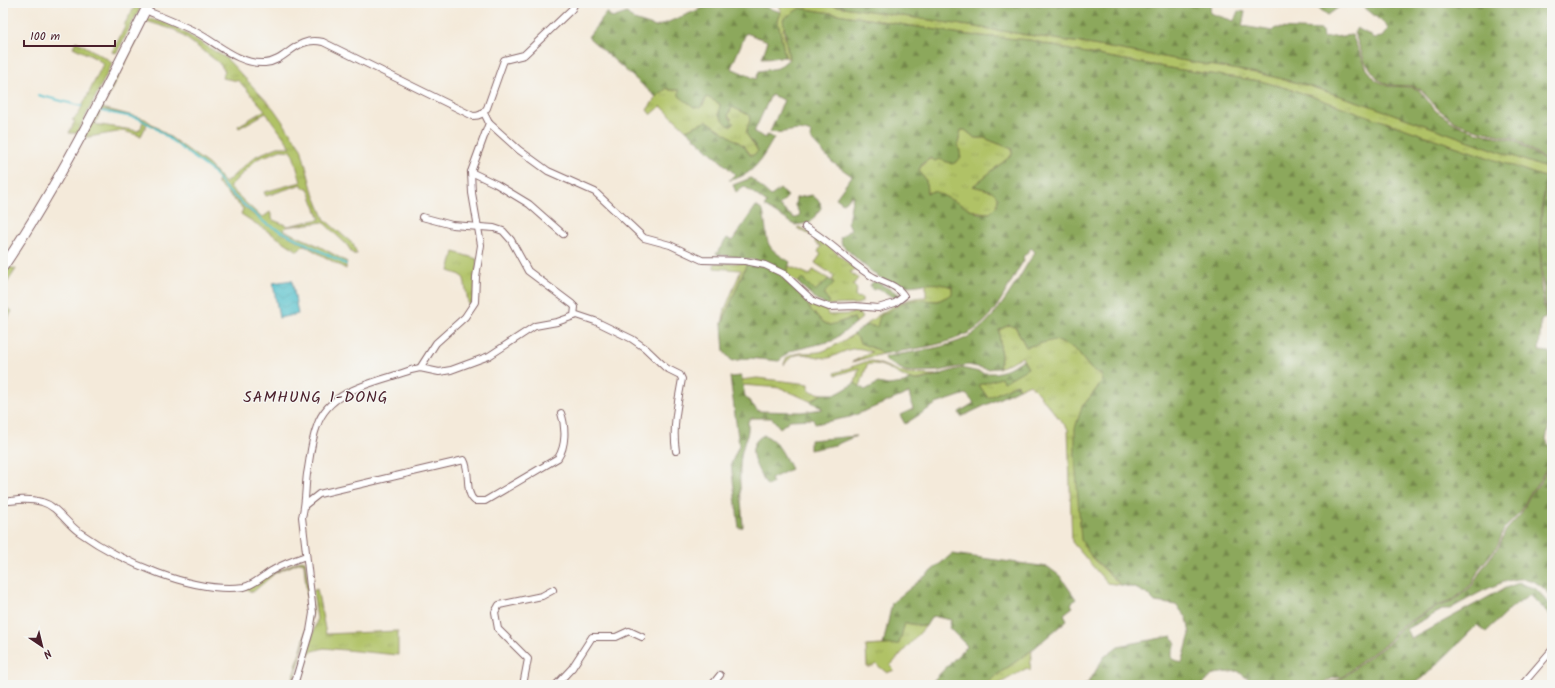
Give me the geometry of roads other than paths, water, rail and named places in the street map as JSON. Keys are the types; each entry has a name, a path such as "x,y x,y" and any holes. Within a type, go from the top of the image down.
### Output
{"street":[{"path":"3,267 6,256 32,223 75,146 147,6 196,32 229,52 249,61 259,63 273,62 289,50 304,42 323,42 473,116 478,116 484,113 490,101 504,60 524,55 572,10 575,3"},
{"path":"484,113 490,123 518,150 548,171 595,192 644,238 670,245 702,260 745,261 765,265 784,274 813,301 829,307 855,306 878,308 895,304 902,299 904,296 896,288 871,276 819,234 805,227"},
{"path":"420,368 436,343 458,324 474,305 481,244 477,228 471,172 490,123"},
{"path":"471,172 496,184 530,204 563,234"},
{"path":"422,217 477,228 494,228 506,232 528,271 572,304 574,307 574,316"},
{"path":"294,685 313,618 311,587 302,517 305,505 305,485 312,444 317,426 325,412 345,393 420,368 444,372 500,350 535,326 557,322 574,316 588,318 625,335 645,348 666,368 680,375 682,379 677,403 674,441 676,451"},
{"path":"305,505 319,494 464,460 470,496 475,501 485,501 558,458 561,454 565,428 561,413"},
{"path":"3,502 23,500 42,502 49,505 55,508 66,522 77,531 117,555 143,568 192,583 232,588 246,586 281,566 306,556"},
{"path":"523,685 528,659 498,629 495,612 500,605 542,596 553,590"},
{"path":"556,685 572,668 594,636 616,637 629,631 642,637"},
{"path":"1522,685 1552,650"},
{"path":"712,685 720,675"}],"water":[{"path":"292,280 298,314 279,318 273,283"}],"waterway":[{"path":"38,95 45,97"},
{"path":"46,97 81,106"},
{"path":"101,111 138,118 154,127 212,171 228,191 265,223 346,264"}],"district":[{"name":"SAMHUNG 1-DONG","path":"316,397"}]}
